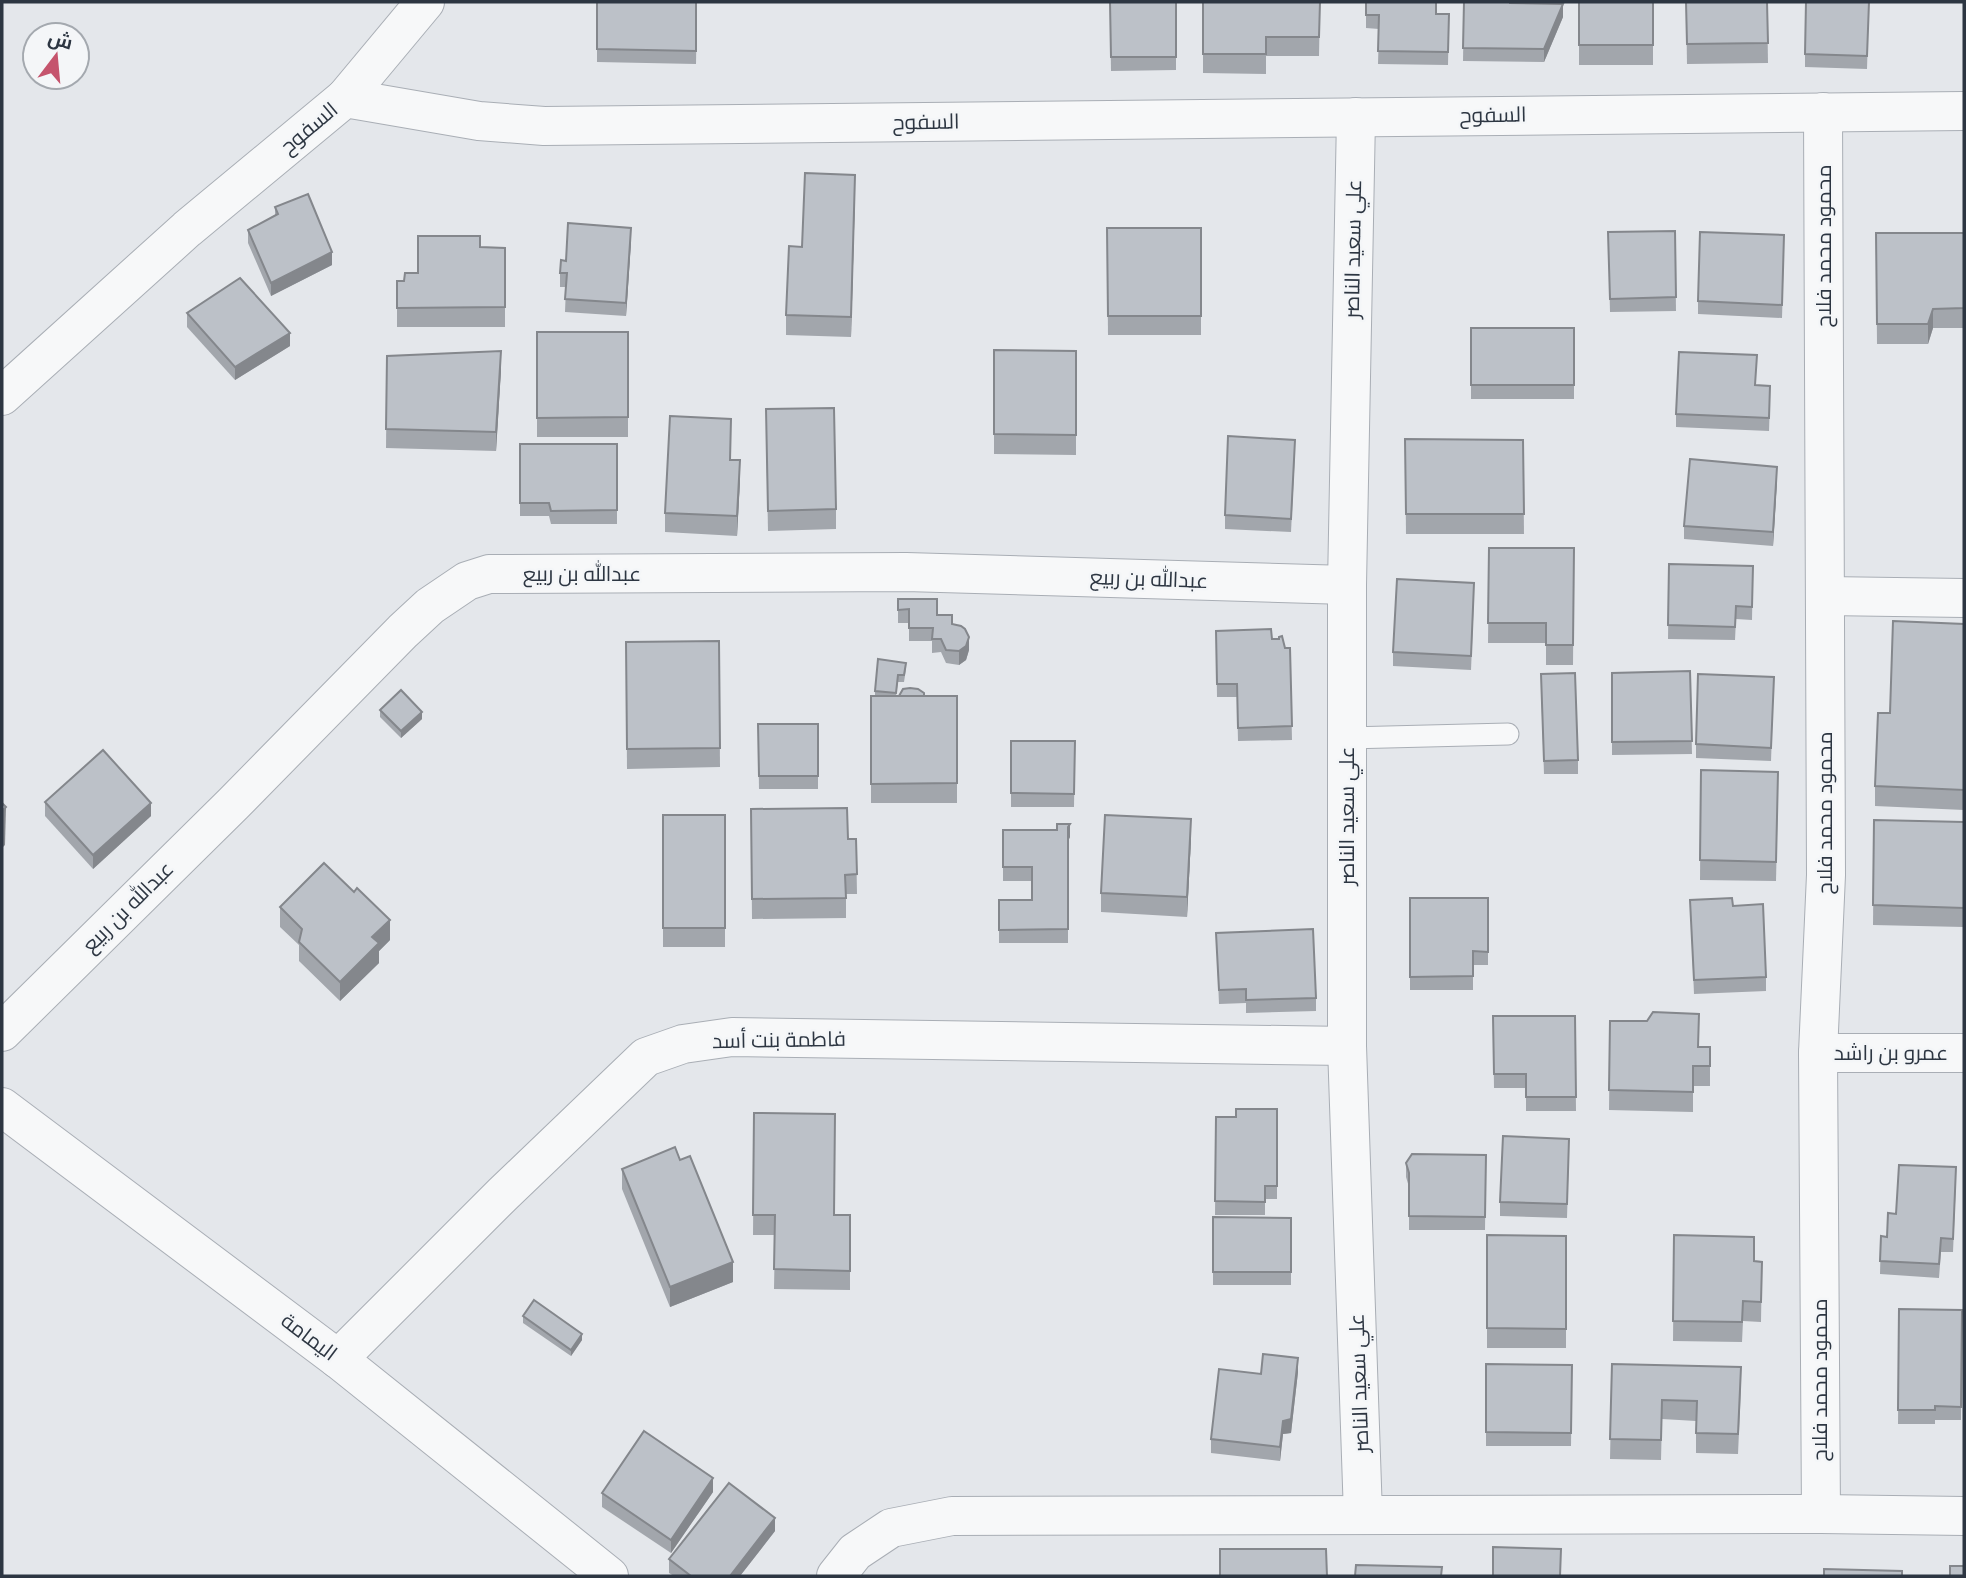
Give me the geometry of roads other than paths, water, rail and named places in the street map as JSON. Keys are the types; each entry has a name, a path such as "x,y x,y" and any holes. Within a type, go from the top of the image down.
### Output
{"street":[{"path":"345,98 425,2"},
{"name":"السفوح","path":"2,396 187,229 345,98 479,121 544,126 1964,111"},
{"name":"محمود محمد فلاح","path":"1821,1514 1818,1053 1826,875 1823,112"},
{"name":"علي سعيد الناصر","path":"1356,117 1347,585 1347,1046 1363,1515"},
{"name":"عبدالله بن ربيع","path":"2,1031 233,804 403,631 430,606 467,581 489,574 906,572 1347,585"},
{"path":"1826,596 1964,598"},
{"name":"فاطمة بنت أسد","path":"338,1359 503,1194 646,1057 683,1044 732,1037 1347,1046"},
{"name":"عمرو بن راشد","path":"1818,1053 1964,1053"},
{"name":"اليمامة","path":"2,1107 338,1359 609,1576"},
{"path":"836,1576 855,1552 891,1528 952,1516 1964,1516"}],"lane":[{"path":"1347,738 1508,734"}]}
